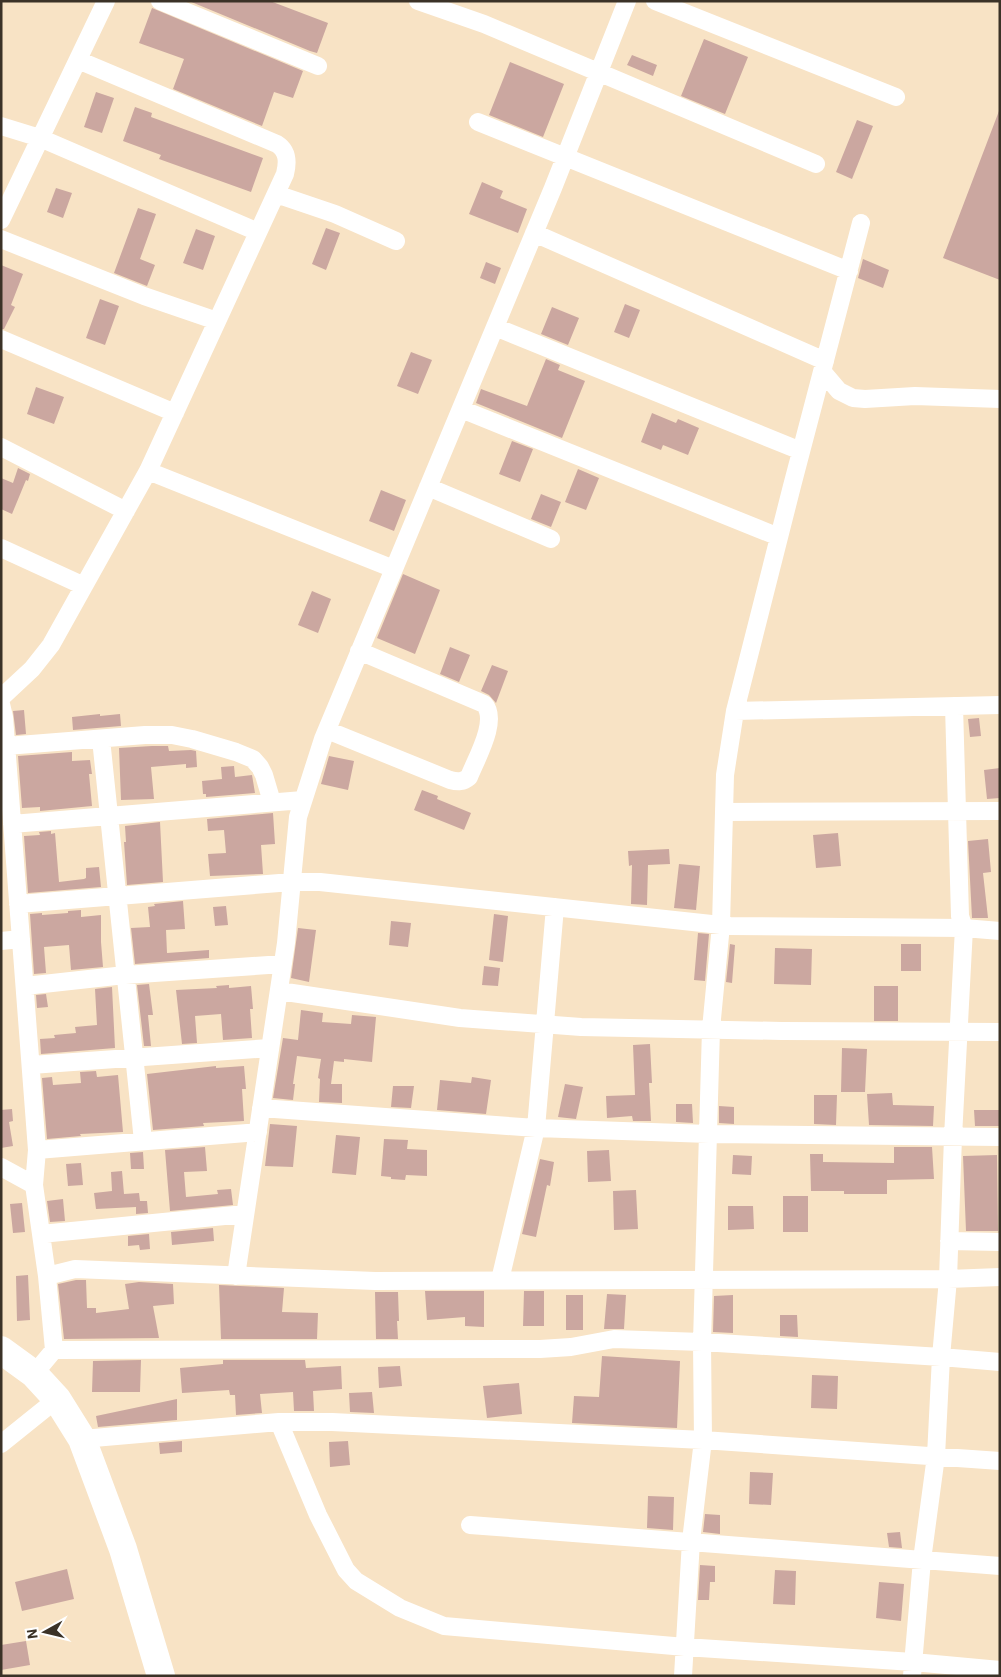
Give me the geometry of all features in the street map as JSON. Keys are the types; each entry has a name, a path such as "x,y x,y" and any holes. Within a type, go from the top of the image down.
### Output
{"main road":[{"path":"1,1350 34,1374 57,1399 82,1439 123,1549 161,1676"}],"street":[{"path":"1,220 106,1"},
{"path":"160,1 318,66"},
{"path":"418,1 484,24 816,164"},
{"path":"236,1276 283,964 298,817 303,800 326,730 566,157 627,1"},
{"path":"655,1 896,97"},
{"path":"1,698 32,669 52,645 148,471 276,194 287,166 287,158 282,147 78,60"},
{"path":"478,122 849,271"},
{"path":"1,126 40,138 258,232"},
{"path":"276,194 335,214 396,241"},
{"path":"683,1676 691,1541 703,1440 702,1342 711,1029 721,925 725,775 736,711 779,537 862,223"},
{"path":"534,233 824,366 839,391 853,398 915,396 1000,399"},
{"path":"1,239 144,296 217,320"},
{"path":"495,327 801,451"},
{"path":"1,339 175,413"},
{"path":"461,409 779,537"},
{"path":"1,447 126,511"},
{"path":"148,471 394,569"},
{"path":"428,487 551,539"},
{"path":"1,548 84,586"},
{"path":"326,730 450,780 459,782 469,777 490,725 490,712 484,704 359,651"},
{"path":"1,704 12,824 8,852 18,904 38,1150 34,1185 48,1276 54,1350 34,1374"},
{"path":"736,711 1000,705"},
{"path":"912,1669 922,1560 936,1456 941,1356 948,1279 964,928 960,916 954,706"},
{"path":"6,746 145,735 172,735 192,739 236,752 253,760 260,767 264,775 272,802"},
{"path":"101,739 143,1141"},
{"path":"12,824 303,800"},
{"path":"724,812 1000,812"},
{"path":"18,904 292,882 320,882 721,925 964,928 1000,931"},
{"path":"500,1280 536,1128 555,907"},
{"path":"1,941 21,939"},
{"path":"25,986 125,975 283,964"},
{"path":"279,991 460,1018 581,1027 782,1032 1000,1032"},
{"path":"31,1066 270,1048"},
{"path":"261,1108 536,1128 709,1134 1000,1137"},
{"path":"38,1150 258,1132"},
{"path":"1,1167 34,1185"},
{"path":"41,1234 245,1214"},
{"path":"949,1241 1000,1242"},
{"path":"48,1276 75,1269 375,1281 948,1279 1000,1277"},
{"path":"54,1350 540,1349 571,1347 614,1339 702,1342 941,1356 1000,1362"},
{"path":"1,1444 57,1399"},
{"path":"279,1422 318,1515 346,1570 356,1581 400,1608 444,1626 912,1669 1000,1670"},
{"path":"82,1439 279,1422 332,1422 703,1440 1000,1461"},
{"path":"470,1525 1000,1566"}],"building":[{"path":"189,1 270,1 328,23 317,53"},
{"path":"152,8 303,71 293,98 274,92 262,126 173,89 184,59 139,43"},
{"path":"704,39 748,57 725,114 681,96"},
{"path":"632,55 657,65 653,76 627,65"},
{"path":"510,62 564,84 543,137 489,115"},
{"path":"96,92 114,98 102,133 84,127"},
{"path":"135,107 152,113 151,117 263,158 251,192 159,159 161,155 123,141"},
{"path":"1000,111 1000,280 943,258"},
{"path":"857,120 873,126 852,179 836,172"},
{"path":"482,182 503,191 500,198 527,209 518,233 469,214"},
{"path":"56,188 72,193 63,218 47,212"},
{"path":"138,208 156,214 140,259 155,265 147,286 114,273"},
{"path":"326,228 340,233 326,270 312,264"},
{"path":"196,229 215,236 203,270 183,263"},
{"path":"863,259 889,270 883,288 858,278"},
{"path":"486,262 501,268 495,284 480,278"},
{"path":"1,265 23,274 11,305 15,307 4,329 1,329"},
{"path":"100,299 119,306 105,345 86,338"},
{"path":"625,304 640,310 629,338 614,332"},
{"path":"552,307 579,318 568,345 541,334"},
{"path":"411,352 432,360 418,394 397,386"},
{"path":"546,359 560,365 558,370 585,381 562,438 476,403 481,389 527,406"},
{"path":"36,387 64,397 54,424 27,414"},
{"path":"652,413 676,423 678,419 699,428 688,455 663,445 661,450 641,442"},
{"path":"512,441 533,449 520,482 499,474"},
{"path":"18,468 30,474 12,514 1,509 1,478 13,483"},
{"path":"578,469 599,478 586,510 565,502"},
{"path":"381,490 406,500 394,531 369,521"},
{"path":"541,494 561,502 551,527 531,519"},
{"path":"403,574 440,590 415,654 377,638"},
{"path":"312,591 331,599 318,633 298,625"},
{"path":"450,647 470,655 459,682 440,674"},
{"path":"492,665 508,671 496,703 489,695 481,691"},
{"path":"24,710 26,734 16,735 13,711"},
{"path":"100,714 100,716 120,714 121,726 73,730 72,717"},
{"path":"979,718 981,736 970,737 968,719"},
{"path":"168,746 169,751 196,751 197,767 186,768 186,764 151,767 154,799 121,800 119,748"},
{"path":"72,752 72,761 90,760 92,774 89,774 92,806 40,811 40,807 22,808 18,756"},
{"path":"329,756 354,761 348,790 321,784"},
{"path":"234,766 235,777 252,775 255,793 206,797 206,794 203,794 202,781 222,779 221,767"},
{"path":"1000,768 1000,798 987,799 984,770"},
{"path":"422,790 438,796 437,799 471,813 464,830 414,810"},
{"path":"273,813 275,844 261,845 263,874 210,876 208,854 226,853 224,830 208,831 207,819"},
{"path":"160,822 163,882 127,885 124,842 126,842 125,826"},
{"path":"51,831 51,834 55,833 59,882 84,879 86,878 86,868 99,867 101,887 28,893 24,836 40,835 39,832"},
{"path":"838,833 841,866 816,868 813,835"},
{"path":"988,839 991,872 983,873 988,918 972,918 968,841"},
{"path":"669,849 670,864 648,865 647,905 631,904 632,865 629,866 628,851"},
{"path":"679,864 700,866 696,910 674,908"},
{"path":"183,901 185,929 166,930 167,953 209,950 209,958 135,964 131,928 150,927 148,907 155,906 154,904"},
{"path":"226,906 228,925 215,926 213,907"},
{"path":"81,910 81,917 101,915 103,967 71,970 69,945 44,947 46,973 34,974 30,914 68,913 68,911"},
{"path":"494,914 508,916 503,962 489,960"},
{"path":"391,921 411,923 408,947 389,945"},
{"path":"298,928 316,930 309,982 291,978"},
{"path":"698,933 709,934 705,981 694,980"},
{"path":"730,944 735,945 732,983 726,982"},
{"path":"901,944 921,944 921,971 901,971"},
{"path":"775,948 812,949 811,985 774,984"},
{"path":"484,966 500,968 498,986 482,985"},
{"path":"149,984 153,1015 148,1015 151,1046 144,1046 137,985"},
{"path":"229,985 229,988 251,986 253,1009 250,1009 252,1038 223,1040 221,1014 195,1016 197,1043 182,1044 176,990 217,988 216,986"},
{"path":"874,986 898,986 898,1021 874,1021"},
{"path":"112,987 115,1048 41,1054 40,1039 55,1038 54,1035 76,1033 75,1027 97,1025 95,989"},
{"path":"46,994 48,1007 37,1008 36,995"},
{"path":"301,1010 323,1013 322,1022 351,1024 352,1015 376,1017 372,1062 344,1059 344,1062 334,1061 331,1084 342,1084 342,1103 319,1102 320,1079 318,1078 321,1059 297,1056 293,1100 273,1098 283,1038 298,1040"},
{"path":"650,1044 652,1083 649,1083 651,1121 633,1121 632,1116 607,1118 606,1096 635,1095 633,1045"},
{"path":"842,1048 867,1049 865,1092 841,1092"},
{"path":"216,1066 216,1068 244,1066 246,1089 242,1089 244,1121 203,1123 204,1126 153,1130 147,1074"},
{"path":"96,1071 97,1077 118,1075 123,1132 80,1134 81,1136 47,1139 42,1078 52,1077 53,1085 81,1083 80,1072"},
{"path":"472,1077 491,1080 486,1114 437,1110 440,1080 471,1083"},
{"path":"565,1084 583,1087 576,1119 558,1117"},
{"path":"393,1086 414,1086 411,1108 391,1107"},
{"path":"892,1093 893,1105 934,1106 933,1126 869,1125 867,1094"},
{"path":"814,1095 837,1095 836,1125 814,1124"},
{"path":"676,1104 692,1104 693,1123 676,1122"},
{"path":"719,1106 734,1107 734,1124 719,1123"},
{"path":"12,1109 13,1121 9,1122 13,1146 1,1148 1,1110"},
{"path":"974,1110 1000,1110 1000,1126 975,1126"},
{"path":"270,1124 297,1126 293,1167 265,1166"},
{"path":"336,1135 360,1137 356,1175 332,1173"},
{"path":"384,1139 408,1140 407,1149 427,1150 427,1176 406,1175 405,1180 381,1176"},
{"path":"205,1147 207,1171 184,1172 186,1197 218,1194 217,1190 231,1189 233,1205 170,1211 165,1150"},
{"path":"894,1147 932,1147 934,1179 887,1180 887,1194 844,1194 844,1191 811,1191 810,1154 823,1154 823,1162 894,1163"},
{"path":"609,1150 611,1181 588,1182 587,1151"},
{"path":"143,1152 144,1169 131,1169 130,1153"},
{"path":"733,1155 752,1156 751,1175 732,1174"},
{"path":"997,1155 998,1231 966,1231 963,1156"},
{"path":"540,1159 554,1162 550,1186 547,1185 536,1237 522,1234"},
{"path":"81,1163 83,1185 68,1186 66,1164"},
{"path":"122,1171 124,1194 139,1193 140,1201 147,1201 148,1213 136,1214 136,1207 96,1209 94,1193 112,1191 111,1172"},
{"path":"636,1190 638,1229 614,1230 613,1191"},
{"path":"783,1196 808,1196 808,1232 783,1232"},
{"path":"63,1199 65,1221 50,1222 47,1201"},
{"path":"22,1203 25,1232 13,1233 10,1204"},
{"path":"728,1206 753,1206 754,1229 728,1230"},
{"path":"213,1228 214,1241 172,1245 171,1232"},
{"path":"149,1234 150,1249 140,1250 139,1245 128,1246 128,1236"},
{"path":"28,1275 30,1320 17,1321 16,1276"},
{"path":"86,1280 87,1308 96,1308 96,1313 129,1309 125,1284 139,1282 173,1284 174,1304 153,1306 159,1338 64,1339 58,1284"},
{"path":"219,1285 284,1288 282,1312 318,1313 317,1339 221,1339"},
{"path":"425,1291 484,1291 484,1327 465,1326 465,1317 427,1320"},
{"path":"524,1291 544,1291 544,1326 523,1326"},
{"path":"375,1292 398,1292 398,1339 376,1339"},
{"path":"607,1294 626,1295 624,1329 604,1329"},
{"path":"566,1295 583,1295 583,1330 566,1330"},
{"path":"733,1295 733,1333 713,1332 714,1296"},
{"path":"780,1315 797,1315 798,1337 780,1336"},
{"path":"602,1356 680,1361 677,1428 572,1423 574,1396 599,1397"},
{"path":"141,1360 140,1392 92,1392 93,1361"},
{"path":"223,1360 305,1360 306,1368 341,1366 342,1389 313,1391 314,1411 294,1411 293,1392 260,1394 262,1413 236,1415 235,1395 230,1395 229,1390 182,1393 180,1368 223,1364"},
{"path":"400,1366 402,1386 379,1388 378,1367"},
{"path":"812,1375 838,1376 837,1409 811,1408"},
{"path":"519,1383 522,1414 487,1418 483,1386"},
{"path":"372,1392 374,1413 350,1412 349,1393"},
{"path":"177,1399 177,1420 98,1427 96,1416"},
{"path":"182,1441 182,1452 160,1454 159,1443"},
{"path":"348,1441 350,1465 330,1467 329,1442"},
{"path":"750,1472 773,1473 771,1505 749,1504"},
{"path":"648,1496 674,1497 673,1530 647,1528"},
{"path":"705,1514 720,1515 720,1534 703,1532"},
{"path":"900,1532 902,1548 889,1547 887,1533"},
{"path":"700,1565 715,1566 715,1582 710,1582 709,1600 698,1600"},
{"path":"67,1569 74,1599 22,1611 15,1582"},
{"path":"775,1570 796,1571 795,1605 773,1604"},
{"path":"879,1582 904,1584 901,1621 876,1618"},
{"path":"26,1641 30,1665 1,1670 1,1645"}]}
